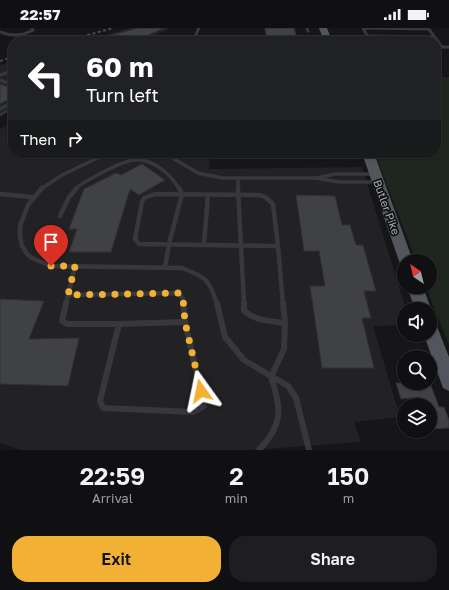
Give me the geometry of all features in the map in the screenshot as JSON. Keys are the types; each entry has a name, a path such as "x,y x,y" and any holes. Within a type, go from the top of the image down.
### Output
{"main road":[{"name":"Butler Pike","path":"370,158 403,254"},
{"path":"435,342 449,382"}],"lane":[{"path":"0,32 8,36 18,36 28,33 33,30 32,28"},
{"path":"367,36 363,28 428,28"},
{"path":"442,47 449,47"},
{"path":"98,158 47,183 32,197 18,231 20,241 27,254 51,266 182,268 201,275 212,288 225,337 244,360 288,386 296,398 309,450"},
{"path":"172,158 198,173 222,178 316,178 335,174 376,178"},
{"path":"60,216 69,197 78,187 109,170 136,159 148,160 170,175 176,181 182,194 169,244 165,267"},
{"path":"238,178 242,245 242,298 244,311 251,317 263,321 285,323"},
{"path":"316,178 324,181 341,182 376,178"},
{"path":"0,194 32,197"},
{"path":"260,450 279,423 280,404 271,377 284,349 285,323 278,246 273,204 265,197 259,195 151,195 144,198 142,202 135,241 139,244 278,246"},
{"path":"204,244 208,195"},
{"path":"75,266 62,321 67,324 185,322"},
{"path":"68,295 179,293 183,298 185,322 204,406 194,412 103,408 100,401 119,324"}],"shaded area":[{"path":"130,28 171,28 154,36 102,36"},
{"path":"8,63 8,112 0,116 0,65"},
{"path":"441,77 449,77 449,345 437,315 437,302 432,302 429,294 437,294 437,254 413,254 377,158 441,158"},
{"path":"8,125 8,158 210,158 209,169 362,167 397,280 397,294 401,294 404,302 397,302 397,325 373,326 397,407 397,417 354,422 361,442 252,450 20,450 0,443 0,129"}],"building":[{"path":"138,28 164,28 146,36 108,36"},
{"path":"265,28 294,28 296,36 266,36"},
{"path":"0,84 8,87 8,100 0,104"},
{"path":"142,164 165,180 139,195 130,189 111,252 69,252 77,229 69,229 84,189 116,173 121,175"},
{"path":"296,195 335,196 342,225 350,225 356,245 363,245 376,291 364,291 371,318 362,318 374,368 322,368 310,286 325,286 319,251 304,251"},
{"path":"0,299 44,301 29,339 79,338 68,386 0,384"},
{"path":"398,390 433,390 436,398 411,398 401,398"},
{"path":"437,402 439,407 444,407 449,420 449,428 437,429"}],"waterway":[{"path":"0,115 8,110"}],"railway":[{"path":"84,36 113,28"},
{"path":"0,61 8,59"}],"route":[{"path":"51,266 75,266 68,295 179,293 183,298 185,322 201,391"}]}
